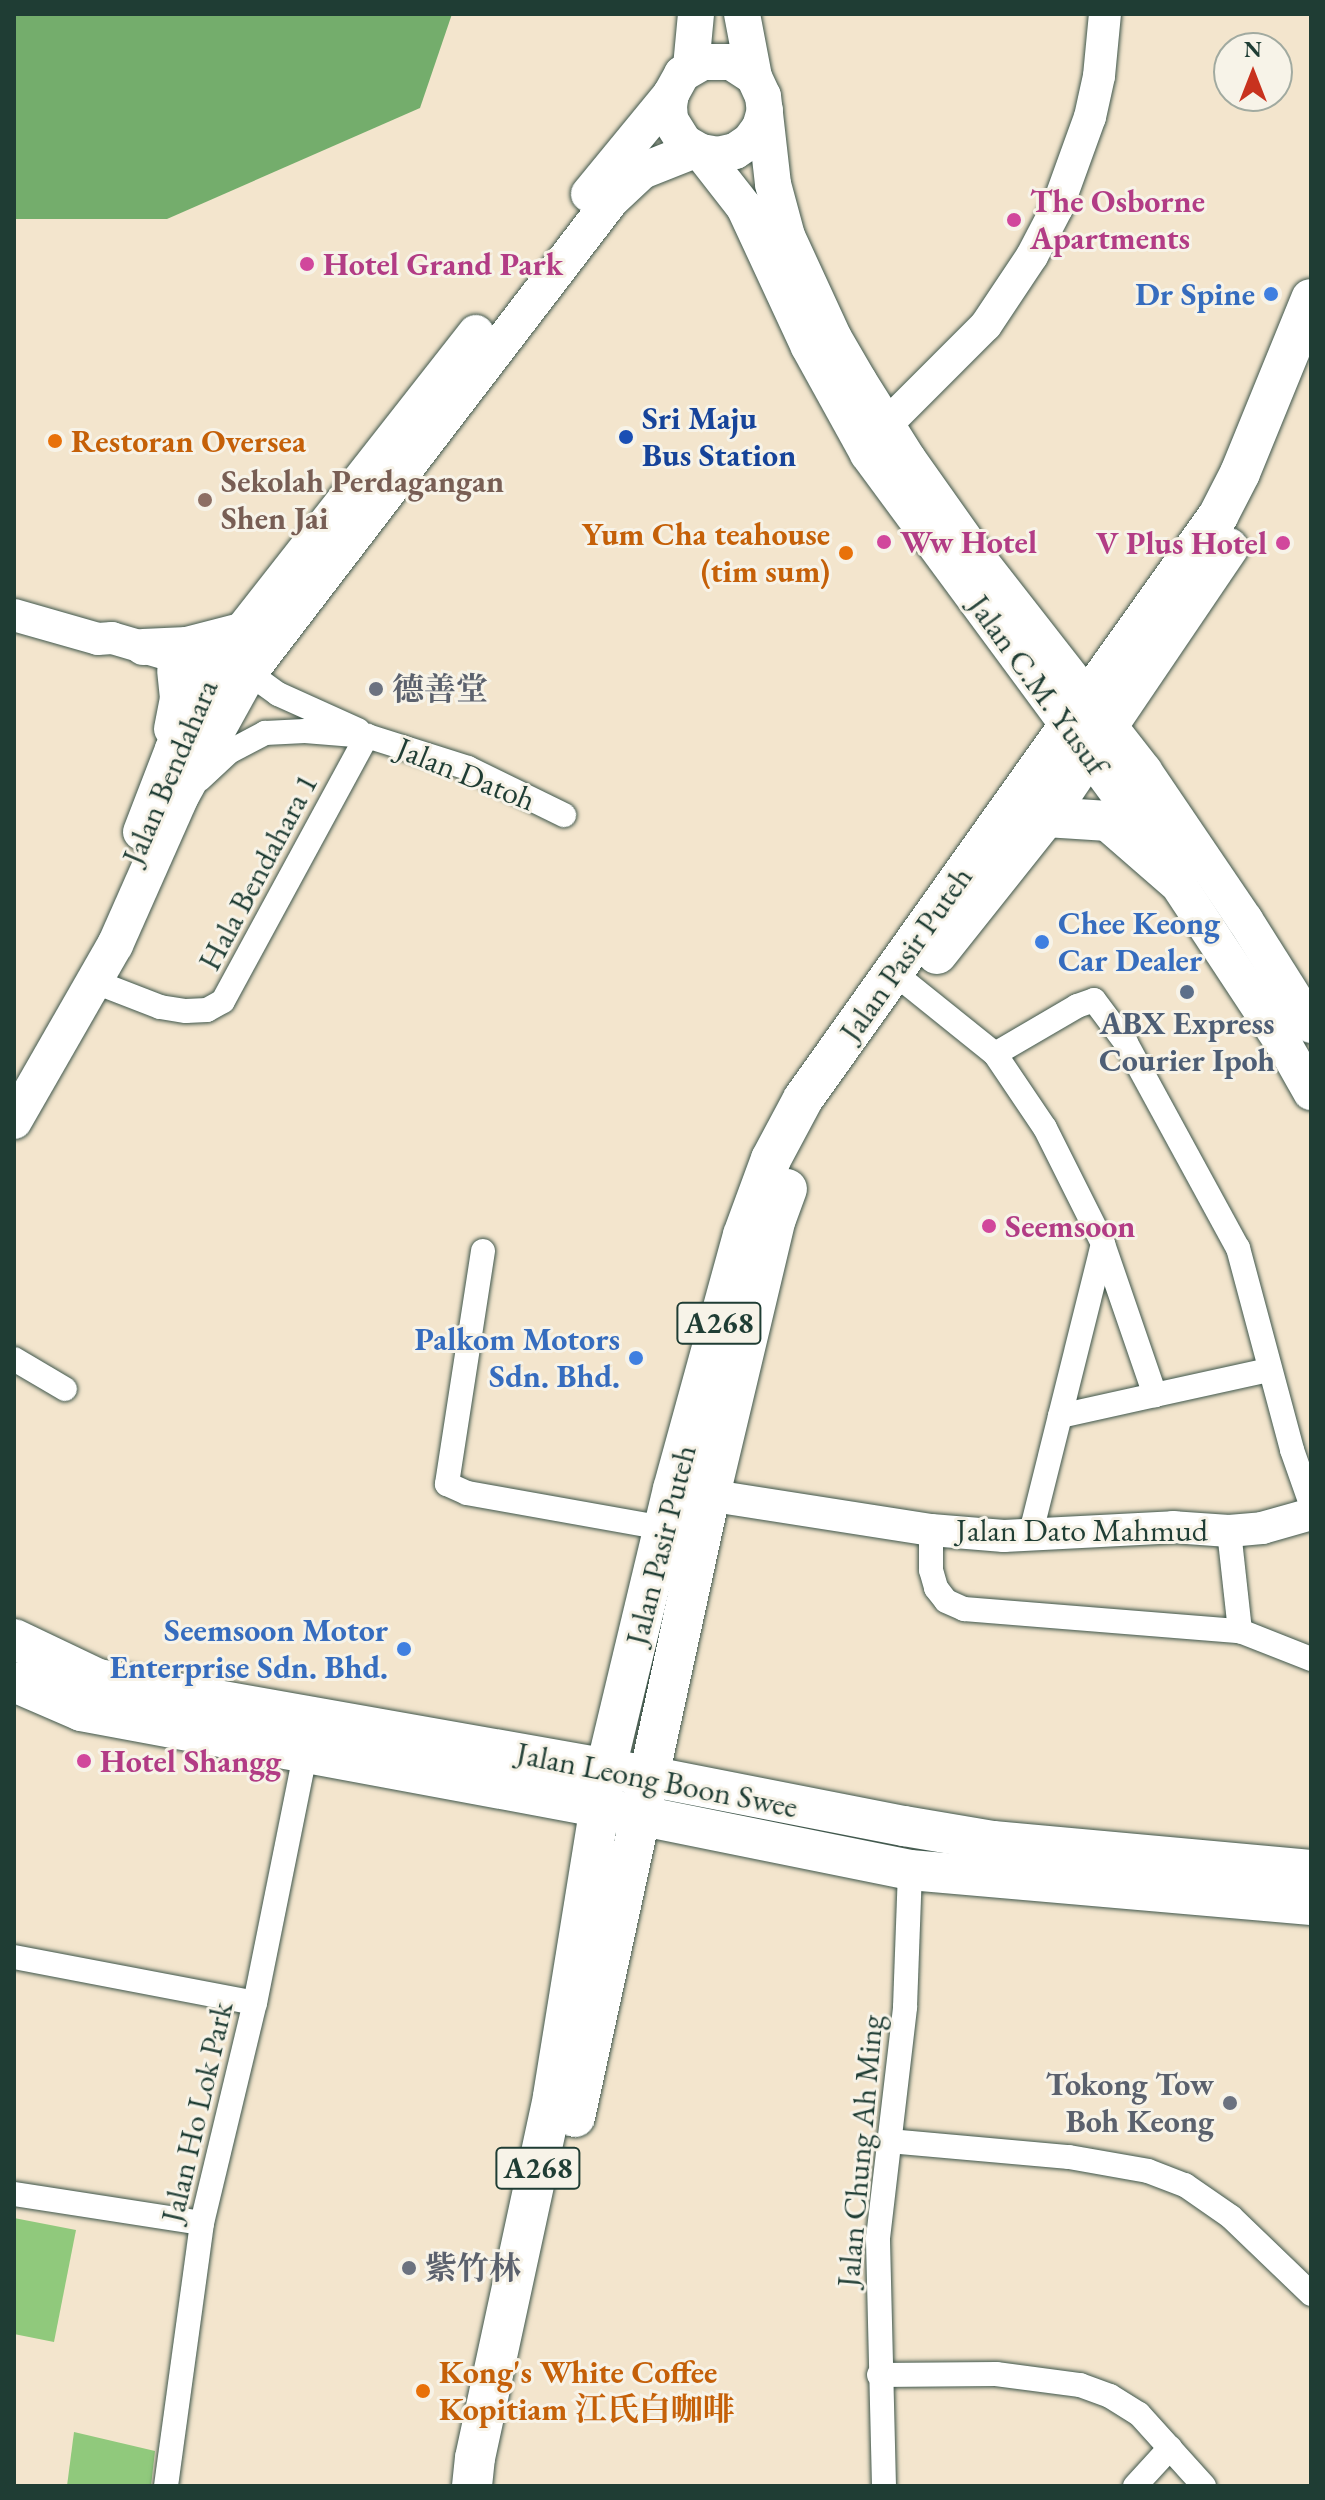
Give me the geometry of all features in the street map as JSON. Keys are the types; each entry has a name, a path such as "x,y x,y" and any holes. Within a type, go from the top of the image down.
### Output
{"main road":[{"path":"681,80 703,62 731,62 759,94 760,127 750,141 735,151 718,155 698,151 684,142 670,120 696,14"},
{"name":"Jalan C.M. Yusuf","path":"742,14 773,184 787,236 834,338 886,425 981,562 1088,726 1177,881 1311,1092"},
{"name":"Jalan Bendahara","path":"213,674 313,591 681,80"},
{"name":"Jalan Bendahara","path":"14,1121 115,945 213,674 241,631 561,246 626,184 659,162 698,151"},
{"name":"Jalan C.M. Yusuf","path":"698,151 744,207 809,347 868,454 1088,726 1220,882 1311,1024"},
{"path":"1088,726 1218,516 1240,473 1311,299"},
{"path":"1088,726 1242,526 1264,485 1311,367"},
{"path":"143,647 187,645 241,631"},
{"path":"171,787 178,698 213,674"},
{"name":"Jalan Pasir Puteh","path":"903,980 1046,817 1088,726"},
{"name":"Jalan Pasir Puteh","path":"499,2486 510,2413 660,1720 682,1532 691,1492 776,1219 823,1110 903,980 1088,726"},
{"path":"1046,817 1108,821 1177,881"},
{"name":"Jalan Pasir Puteh","path":"472,2486 475,2458 553,2096 606,1768 620,1710 682,1532"},
{"name":"Jalan Leong Boon Swee","path":"14,1639 98,1679 606,1768 993,1841 1311,1870"},
{"name":"Jalan Leong Boon Swee","path":"14,1682 81,1711 598,1807 910,1870 1311,1905"},
{"path":"547,1759 582,1751 600,1737 620,1710"},
{"path":"660,1720 673,1767 698,1787"},
{"path":"548,1798 571,1816 589,1859"},
{"path":"627,1872 648,1847 668,1834 701,1828"}],"street":[{"path":"886,425 986,325 1032,256 1062,196 1090,117 1099,76 1105,14"},
{"name":"Jalan Datoh","path":"14,615 98,639 112,638 143,647 213,674"},
{"name":"Jalan Datoh","path":"98,639 109,649 213,674 278,694 352,726 367,736"},
{"name":"Jalan Datoh","path":"171,787 265,733 305,731 367,736 468,768 564,815"},
{"name":"Hala Bendahara 1","path":"93,981 160,1007 207,1010 223,1001 367,736"},
{"path":"903,980 995,1054 1045,1128 1103,1244 1122,1291 1155,1395"},
{"path":"995,1054 1077,1006 1094,1000 1126,1043 1238,1248 1269,1370 1311,1504"},
{"path":"1030,1536 1103,1244"},
{"path":"483,1251 447,1484 467,1493 682,1532"},
{"path":"14,1359 65,1389"},
{"path":"1060,1416 1269,1370"},
{"name":"Jalan Dato Mahmud","path":"691,1492 931,1530 1030,1536 1173,1527 1229,1531 1262,1528 1311,1514"},
{"path":"931,1530 931,1570 936,1588 946,1601 964,1609 1240,1631 1311,1659"},
{"path":"1229,1531 1240,1631"},
{"name":"Jalan Ho Lok Park","path":"166,2486 202,2223 255,2003 305,1755"},
{"name":"Jalan Chung Ah Ming","path":"884,2486 878,2238 905,2007 910,1870"},
{"path":"14,1957 255,2003"},
{"path":"889,2141 1069,2157 1148,2171 1185,2185 1231,2217 1311,2294"},
{"path":"14,2194 202,2223"},
{"path":"879,2375 996,2374 1080,2385 1110,2396 1139,2414 1204,2486"},
{"path":"1135,2486 1170,2448"}],"green space":[{"path":"14,14 452,14 420,108 167,219 14,219"},
{"path":"14,2218 76,2230 54,2342 14,2334"},
{"path":"74,2432 155,2451 151,2486 67,2486"}],"place":[{"name":"The Osborne Apartments","path":"1014,220"},
{"name":"Hotel Grand Park","path":"307,264"},
{"name":"Dr Spine","path":"1271,294"},
{"name":"Sri Maju Bus Station","path":"626,437"},
{"name":"Restoran Oversea","path":"55,441"},
{"name":"Sekolah Perdagangan Shen Jai","path":"205,500"},
{"name":"Ww Hotel","path":"884,542"},
{"name":"V Plus Hotel","path":"1283,543"},
{"name":"Yum Cha teahouse (tim sum)","path":"846,553"},
{"name":"德善堂","path":"376,689"},
{"name":"Chee Keong Car Dealer","path":"1042,942"},
{"name":"ABX Express Courier Ipoh","path":"1187,992"},
{"name":"Seemsoon","path":"989,1226"},
{"name":"Palkom Motors Sdn. Bhd.","path":"636,1358"},
{"name":"Seemsoon Motor Enterprise Sdn. Bhd.","path":"404,1649"},
{"name":"Hotel Shangg","path":"84,1761"},
{"name":"Tokong Tow Boh Keong","path":"1230,2103"},
{"name":"紫竹林","path":"409,2268"},
{"name":"Kong's White Coffee Kopitiam 江氏白咖啡","path":"423,2391"}]}
